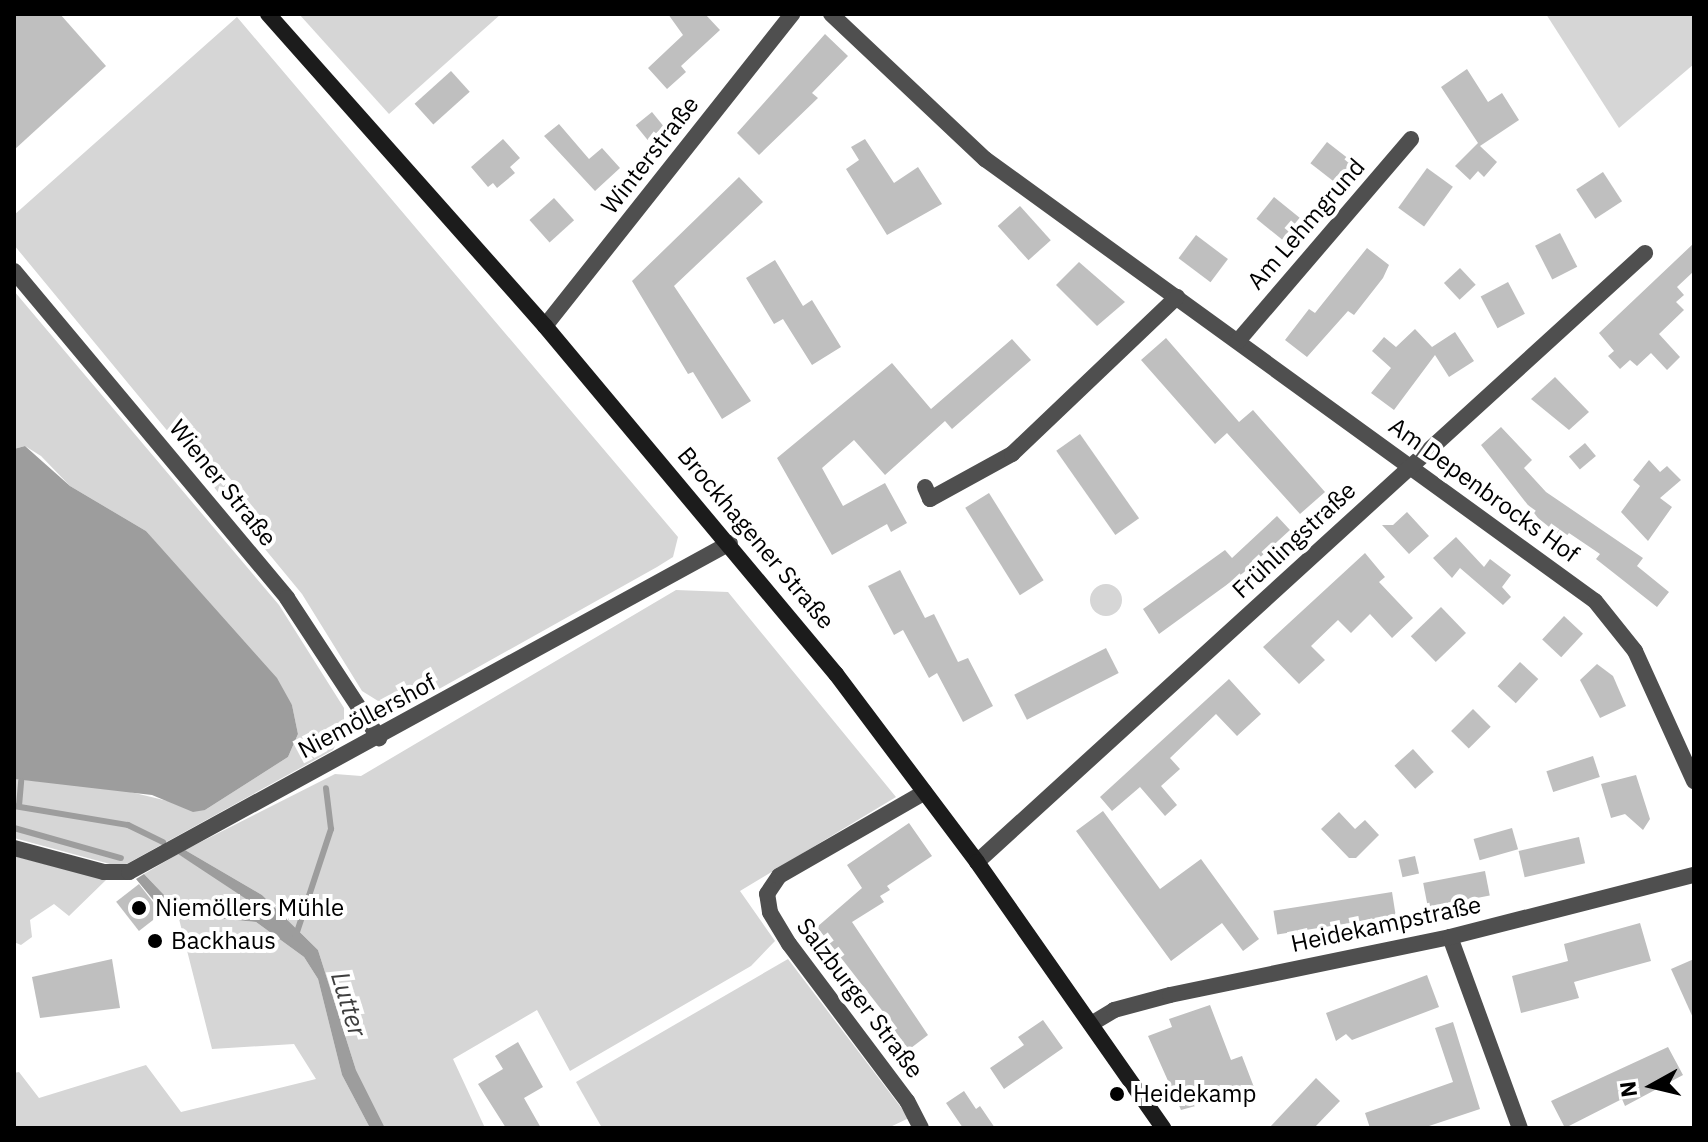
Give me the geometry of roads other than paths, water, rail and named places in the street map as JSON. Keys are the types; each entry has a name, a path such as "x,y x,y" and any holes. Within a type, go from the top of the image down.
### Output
{"main road":[{"name":"Brockhagener Straße","path":"268,14 545,326 730,543 977,862 1163,1128"}],"street":[{"name":"Winterstraße","path":"545,326 792,14"},
{"name":"Am Depenbrocks Hof","path":"831,14 985,159 1595,601 1616,623 1635,651 1694,781"},
{"name":"Am Lehmgrund","path":"1238,341 1411,139"},
{"name":"Frühlingstraße","path":"977,862 1645,253"},
{"name":"Wiener Straße","path":"14,271 287,598 379,738"},
{"path":"925,487 930,499 1012,454 1177,297"},
{"name":"Niemöllershof","path":"14,848 104,872 129,872 379,738 730,543"},
{"name":"Salzburger Straße","path":"921,1128 907,1101 789,944 770,912 767,894 779,876 925,792"},
{"name":"Heidekampstraße","path":"1091,1024 1114,1010 1170,995 1450,937 1694,875"},
{"path":"1450,937 1520,1128"}],"waterway":[{"path":"19,806 21,781"},
{"path":"295,938 331,829 326,788"},
{"name":"Lutter","path":"14,806 128,825 163,842"},
{"path":"14,828 121,858"}],"place":[{"name":"Niemöllers Mühle","path":"139,908"},
{"name":"Backhaus","path":"155,941"},
{"name":"Heidekamp","path":"1117,1094"}]}
